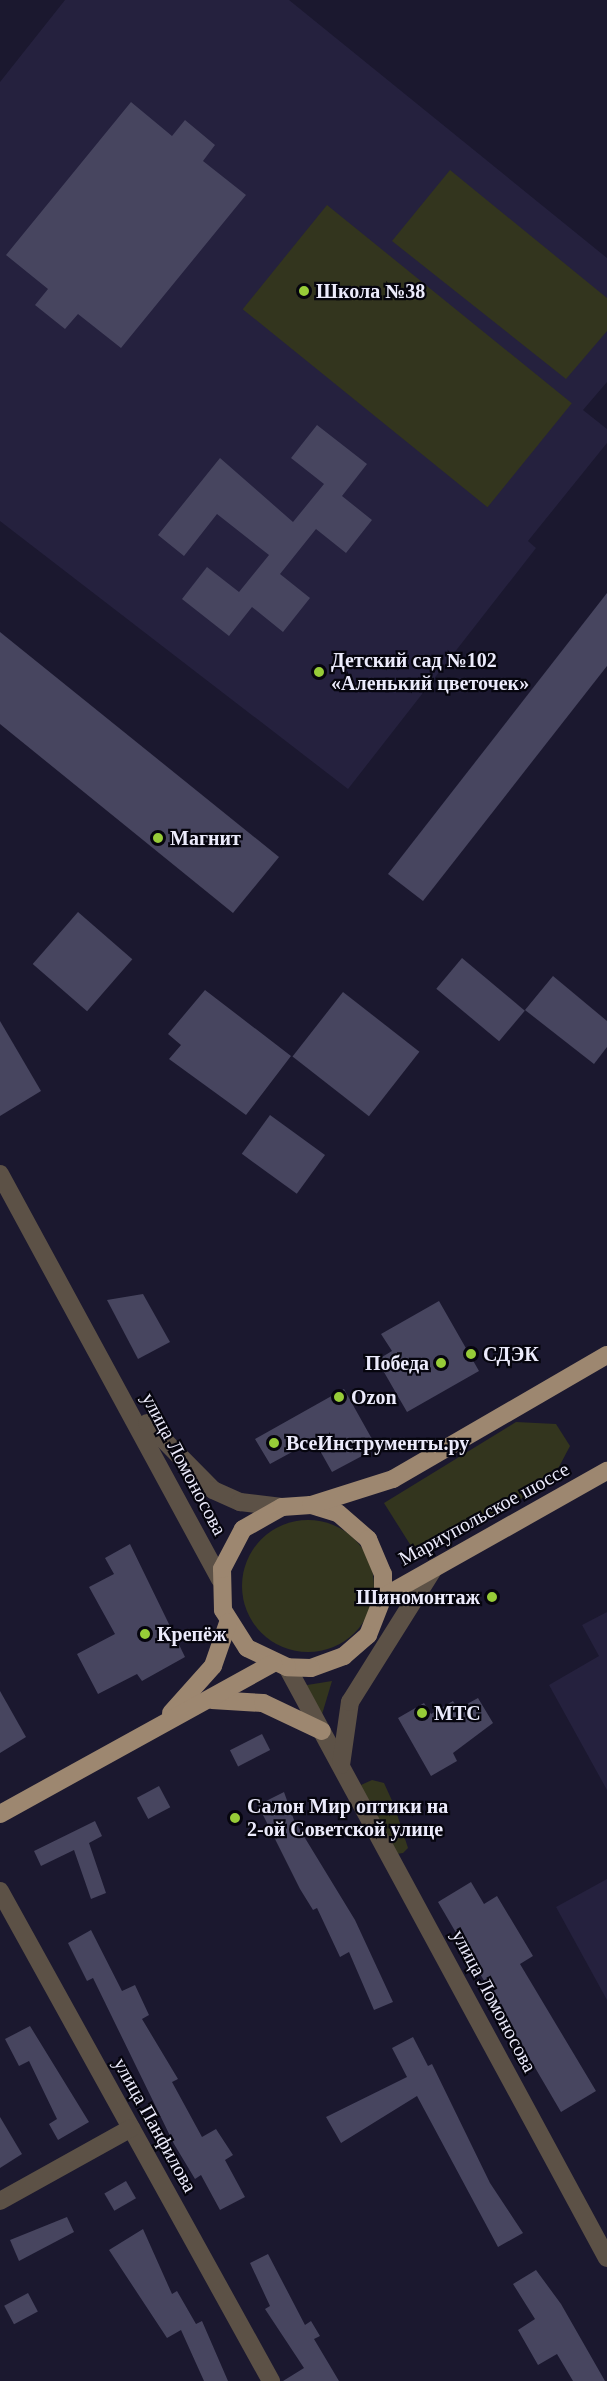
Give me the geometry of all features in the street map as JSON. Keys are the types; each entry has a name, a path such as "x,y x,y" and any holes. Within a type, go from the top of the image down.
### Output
{"main road":[{"path":"311,1505 338,1513 368,1539 383,1574 383,1597 368,1635 344,1656 310,1668 280,1665 247,1648 228,1623 220,1579 225,1557 243,1529 282,1507 311,1505 393,1479 607,1355"},
{"name":"Мариупольское шоссе","path":"383,1597 607,1471"},
{"path":"117,1754 197,1690 228,1623"},
{"path":"0,1814 117,1754 210,1700 280,1665"},
{"path":"210,1700 262,1703 322,1731"}],"street":[{"name":"улица Ломоносова","path":"0,1174 108,1369 220,1579"},
{"name":"улица Ломоносова","path":"108,1369 194,1477 240,1502 282,1507"},
{"path":"341,1765 350,1702 434,1568"},
{"name":"улица Ломоносова","path":"280,1665 341,1765 607,2258"},
{"name":"улица Панфилова","path":"0,1891 271,2381"},
{"path":"0,2201 131,2128"}],"shaded area":[{"name":"Школа №38","path":"65,0 289,0 607,258 607,382 583,410 607,429 607,443 528,541 536,548 348,789 0,521 0,82"},
{"path":"607,1612 607,1790 549,1685 599,1656 582,1625"},
{"path":"607,1879 607,2000 556,1907"}],"green space":[{"path":"450,170 607,298 607,331 566,379 392,241"},
{"path":"327,205 572,403 487,507 243,309"},
{"path":"516,1422 556,1424 570,1446 551,1482 418,1557 384,1503"},
{"path":"308,1520 333,1525 345,1531 363,1549 369,1561 374,1586 369,1611 363,1623 345,1641 333,1647 308,1652 283,1647 271,1641 253,1623 247,1611 242,1586 247,1561 253,1549 271,1531 283,1525"},
{"path":"332,1681 320,1721 301,1686"},
{"path":"372,1780 384,1783 394,1805 408,1848 403,1853 396,1854 366,1798 361,1785"}],"building":[{"path":"131,102 172,136 185,120 215,145 203,161 246,195 121,348 78,314 65,329 35,305 48,289 6,255"},
{"path":"317,425 367,464 342,496 372,520 346,553 316,529 280,574 310,598 283,632 252,607 229,636 182,599 207,567 239,592 269,555 217,514 184,556 158,535 220,458 293,522 324,484 291,458"},
{"path":"607,593 607,666 423,901 388,874"},
{"path":"0,632 279,857 233,913 0,724"},
{"path":"78,912 132,959 87,1011 33,964"},
{"path":"462,958 525,1011 499,1041 436,989"},
{"path":"553,976 607,1021 607,1047 594,1064 525,1010"},
{"path":"205,990 291,1056 246,1115 169,1059 181,1045 168,1034"},
{"path":"343,992 419,1052 369,1116 293,1057"},
{"path":"0,1021 41,1091 0,1116"},
{"path":"270,1115 325,1155 297,1194 242,1154"},
{"path":"143,1294 170,1342 138,1359 107,1300"},
{"path":"439,1301 479,1371 407,1412 377,1360 392,1351 381,1334"},
{"path":"344,1389 377,1448 332,1472 314,1440 270,1464 255,1439"},
{"path":"130,1544 185,1657 142,1681 137,1674 98,1694 77,1654 115,1634 89,1587 114,1574 105,1558"},
{"path":"0,1691 26,1737 0,1753"},
{"path":"478,1698 493,1723 453,1753 457,1761 431,1776 398,1718 424,1703 431,1714 453,1701 458,1709"},
{"path":"262,1734 270,1750 238,1766 230,1750"},
{"path":"159,1786 170,1807 148,1819 137,1798"},
{"path":"284,1792 294,1820 355,1920 393,2002 374,2010 349,1952 340,1957 317,1908 313,1910 300,1889 258,1805"},
{"path":"95,1821 102,1836 89,1843 106,1893 91,1899 74,1850 41,1866 34,1851"},
{"path":"471,1882 484,1904 497,1896 533,1956 520,1964 596,2091 561,2112 438,1902"},
{"path":"91,1930 122,1991 135,1985 149,2015 142,2019 178,2079 172,2082 202,2137 216,2129 233,2155 225,2160 245,2197 220,2210 201,2175 195,2179 174,2144 93,1978 87,1981 68,1943"},
{"path":"30,2026 89,2122 58,2140 49,2124 57,2119 29,2061 19,2066 5,2039"},
{"path":"413,2037 428,2066 432,2064 490,2183 523,2233 498,2247 417,2096 341,2143 326,2117 407,2077 392,2048"},
{"path":"0,2117 22,2154 0,2168"},
{"path":"126,2181 136,2198 114,2211 104,2194"},
{"path":"67,2217 74,2232 19,2261 10,2240"},
{"path":"143,2229 172,2294 177,2291 196,2324 202,2321 228,2381 204,2381 181,2330 167,2338 109,2250"},
{"path":"268,2254 305,2325 311,2321 320,2336 314,2339 339,2381 283,2381 304,2368 265,2309 270,2306 250,2263"},
{"path":"536,2270 561,2304 605,2381 573,2381 557,2354 538,2365 518,2330 535,2319 513,2284"},
{"path":"28,2293 38,2312 14,2324 4,2306"}],"place":[{"name":"Школа №38","path":"304,291"},
{"name":"Детский сад №102 «Аленький цветочек»","path":"319,672"},
{"name":"Магнит","path":"158,838"},
{"name":"СДЭК","path":"471,1354"},
{"name":"Победа","path":"441,1363"},
{"name":"Ozon","path":"339,1397"},
{"name":"ВсеИнструменты.ру","path":"274,1443"},
{"name":"Шиномонтаж","path":"492,1597"},
{"name":"Крепёж","path":"145,1634"},
{"name":"МТС","path":"422,1713"},
{"name":"Салон Мир оптики на 2-ой Советской улице","path":"235,1818"}]}
